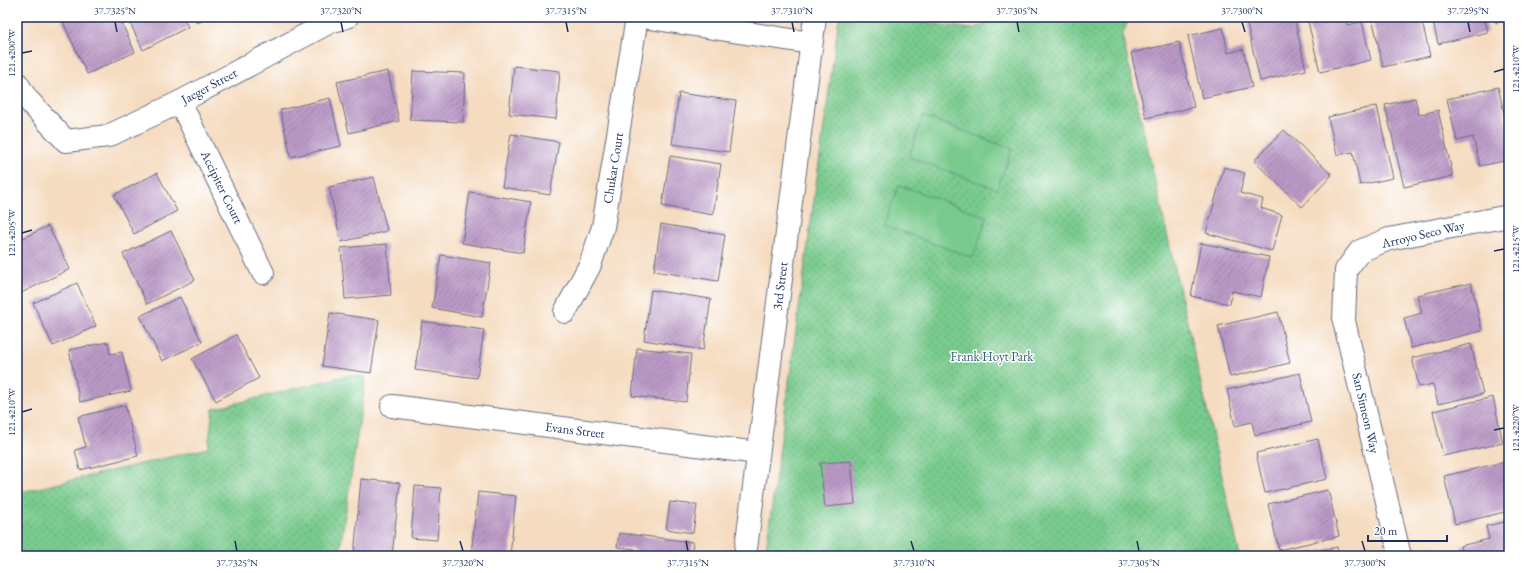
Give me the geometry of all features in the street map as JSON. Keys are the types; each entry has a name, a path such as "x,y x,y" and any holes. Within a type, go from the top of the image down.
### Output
{"street":[{"name":"Jaeger Street","path":"17,82 27,100 66,141 108,136 180,102 330,22 347,17"},
{"name":"Chukar Court","path":"565,312 590,265 603,227 637,17"},
{"path":"643,17 811,44"},
{"name":"3rd Street","path":"745,556 815,17"},
{"name":"Accipiter Court","path":"180,102 263,273"},
{"name":"Arroyo Seco Way","path":"1346,270 1360,252 1389,239 1509,216"},
{"name":"San Simeon Way","path":"1346,270 1344,320 1400,556"},
{"name":"Evans Street","path":"392,406 758,453"}],"green space":[{"name":"Frank Hoyt Park","path":"839,17 886,17 972,29 1005,17 1130,17 1122,35 1240,556 765,556"},
{"path":"923,116 1012,149 997,189 909,157"},
{"path":"899,185 987,217 973,258 884,225"},
{"path":"349,375 366,377 339,556 17,556 17,493 208,448 213,409"}],"building":[{"path":"68,17 119,17 135,52 87,74 62,20"},
{"path":"127,17 183,17 188,27 143,50"},
{"path":"194,17 210,17 197,23"},
{"path":"1278,17 1294,17 1306,70 1260,81 1247,24"},
{"path":"1307,17 1346,17 1347,25 1362,22 1371,60 1320,72"},
{"path":"1372,17 1421,17 1430,56 1383,67"},
{"path":"1432,17 1484,17 1488,32 1438,44"},
{"path":"1495,17 1509,17 1509,20 1496,23"},
{"path":"1223,28 1228,53 1243,49 1252,87 1202,98 1188,36"},
{"path":"1179,42 1194,107 1146,118 1131,53"},
{"path":"514,66 560,71 556,119 509,114"},
{"path":"388,71 399,121 349,133 337,82"},
{"path":"413,71 465,73 463,122 410,120"},
{"path":"1509,83 1509,99 1508,99 1505,84"},
{"path":"1498,87 1509,135 1509,160 1480,166 1473,137 1457,141 1447,99"},
{"path":"679,93 736,101 729,152 672,144"},
{"path":"330,98 341,146 291,157 280,110"},
{"path":"1415,98 1419,115 1438,110 1453,176 1404,187 1385,105"},
{"path":"1377,106 1393,178 1360,185 1353,152 1337,155 1328,117"},
{"path":"1284,130 1332,175 1302,207 1254,161"},
{"path":"511,134 559,142 550,195 502,187"},
{"path":"670,156 721,164 713,215 662,206"},
{"path":"1224,167 1245,173 1240,193 1263,199 1261,208 1282,215 1272,251 1206,233"},
{"path":"157,173 177,211 134,234 114,195"},
{"path":"374,177 387,231 341,242 329,187"},
{"path":"470,192 531,202 523,253 462,243"},
{"path":"17,198 21,203 17,207"},
{"path":"661,224 725,235 718,281 654,271"},
{"path":"48,226 70,269 17,295 17,241"},
{"path":"171,231 195,280 147,304 123,254"},
{"path":"1201,243 1269,257 1261,297 1232,291 1230,304 1191,296"},
{"path":"387,244 391,295 345,299 341,248"},
{"path":"441,255 491,263 482,317 432,308"},
{"path":"77,283 96,326 53,346 33,303"},
{"path":"1471,283 1482,331 1411,348 1404,318 1422,313 1417,295"},
{"path":"651,290 711,299 703,350 644,340"},
{"path":"180,297 202,342 162,361 140,316"},
{"path":"1278,312 1290,363 1230,377 1218,326"},
{"path":"330,313 379,320 371,373 322,366"},
{"path":"422,321 484,330 477,378 415,370"},
{"path":"236,335 259,378 216,401 192,359"},
{"path":"108,342 110,354 122,352 131,391 80,402 69,350"},
{"path":"1471,344 1483,394 1438,404 1433,384 1419,387 1412,358"},
{"path":"637,348 691,354 686,402 632,396"},
{"path":"1300,373 1311,422 1255,435 1252,422 1235,426 1227,390"},
{"path":"1493,397 1503,443 1443,456 1433,411"},
{"path":"125,405 138,456 80,470 75,450 86,447 78,417"},
{"path":"1318,439 1327,479 1265,493 1256,453"},
{"path":"851,461 855,504 825,507 820,463"},
{"path":"1509,461 1509,499 1507,499 1509,511 1455,524 1444,476"},
{"path":"361,479 400,483 392,556 354,556"},
{"path":"415,486 441,488 437,540 411,538"},
{"path":"1328,490 1339,536 1279,550 1268,504"},
{"path":"478,492 516,496 510,556 482,556 471,554"},
{"path":"670,502 697,505 693,533 666,529"},
{"path":"1509,521 1509,556 1462,556 1460,546 1489,539 1486,526"},
{"path":"619,533 693,542 691,556 634,556 635,549 617,547"},
{"path":"1337,547 1339,556 1301,556 1301,555"}]}
